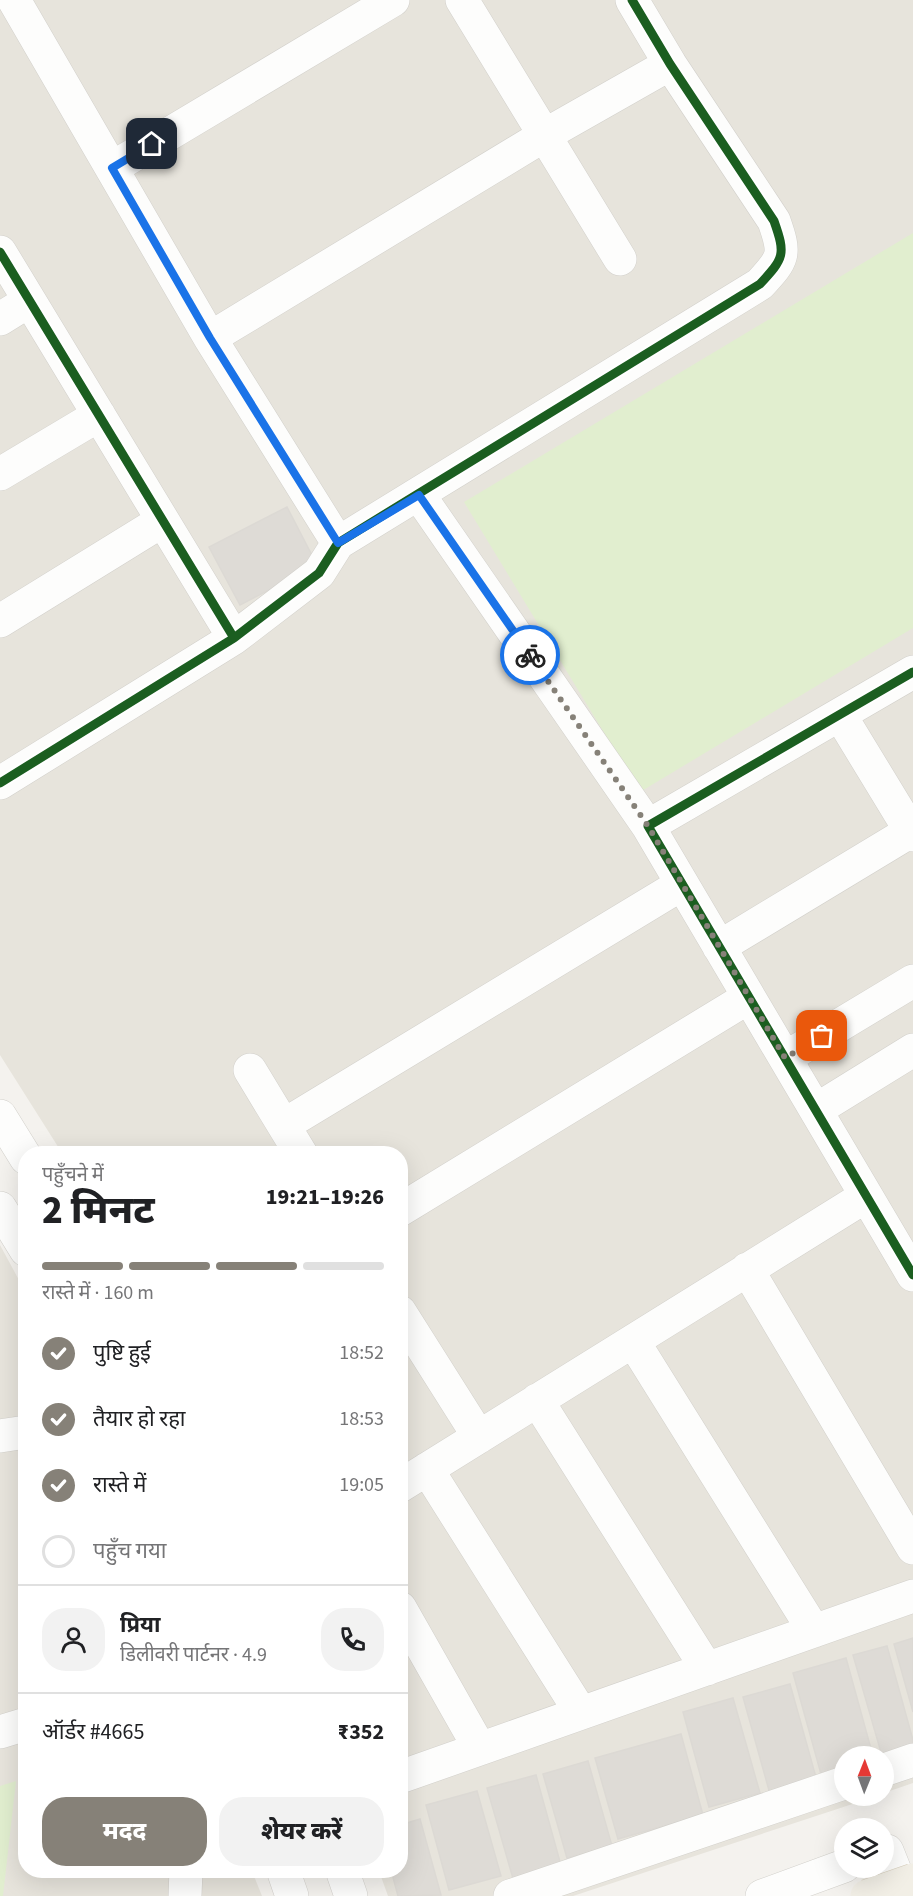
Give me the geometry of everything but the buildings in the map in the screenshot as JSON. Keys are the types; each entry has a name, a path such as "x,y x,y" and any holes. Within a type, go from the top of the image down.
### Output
{"main road":[{"path":"867,1896 913,1880"}],"street":[{"path":"14,0 210,338 338,543"},
{"path":"112,168 393,0"},
{"path":"462,0 620,259"},
{"path":"0,783 234,638 319,573 338,543 760,284 776,266 783,246 774,221 670,64 632,0"},
{"path":"210,338 545,135 670,64"},
{"path":"0,252 234,638"},
{"path":"0,319 30,301"},
{"path":"0,474 99,415"},
{"path":"419,495 648,826 866,1196 910,1263"},
{"path":"0,621 162,521"},
{"path":"648,826 912,674"},
{"path":"719,947 912,832 840,714"},
{"path":"284,1125 682,884"},
{"path":"785,1058 913,981"},
{"path":"408,1205 749,997"},
{"path":"816,1110 913,1050"},
{"path":"250,1070 296,1146"},
{"path":"0,1116 19,1146"},
{"path":"581,1713 414,1478 866,1196"},
{"path":"0,1208 18,1237"},
{"path":"747,1269 913,1548"},
{"path":"408,1325 479,1437"},
{"path":"633,1341 814,1631"},
{"path":"537,1400 707,1669"},
{"path":"0,1436 18,1433"},
{"path":"408,1774 913,1596"},
{"path":"408,1622 480,1749"},
{"path":"0,1732 18,1726"},
{"path":"894,1767 913,1760"},
{"path":"510,1896 834,1786"},
{"path":"895,1848 905,1896"},
{"path":"762,1896 834,1870"},
{"path":"185,1896 186,1878"},
{"path":"286,1878 292,1896"},
{"path":"345,1878 351,1896"}],"shaded area":[{"path":"0,0 913,0 913,1783 894,1790 894,1746 834,1746 834,1806 847,1806 573,1896 388,1896 382,1878 408,1878 408,1146 58,1146 0,1055"},
{"path":"0,1245 18,1278 18,1878 255,1878 262,1896 0,1896"}],"green space":[{"path":"913,233 913,628 640,792 464,502"},
{"path":"16,1781 3,1896 0,1896 0,1786"}],"cycle path":[{"path":"234,638 319,573 338,543 760,284 778,262 781,249 774,221 670,64 632,0"},
{"path":"0,252 234,638 0,783"},
{"path":"913,672 648,826 913,1275"}],"way so far":[{"path":"530,655 648,826 785,1058 822,1036"}],"route":[{"path":"152,144 112,168 210,338 338,543 419,495 530,655"}]}
